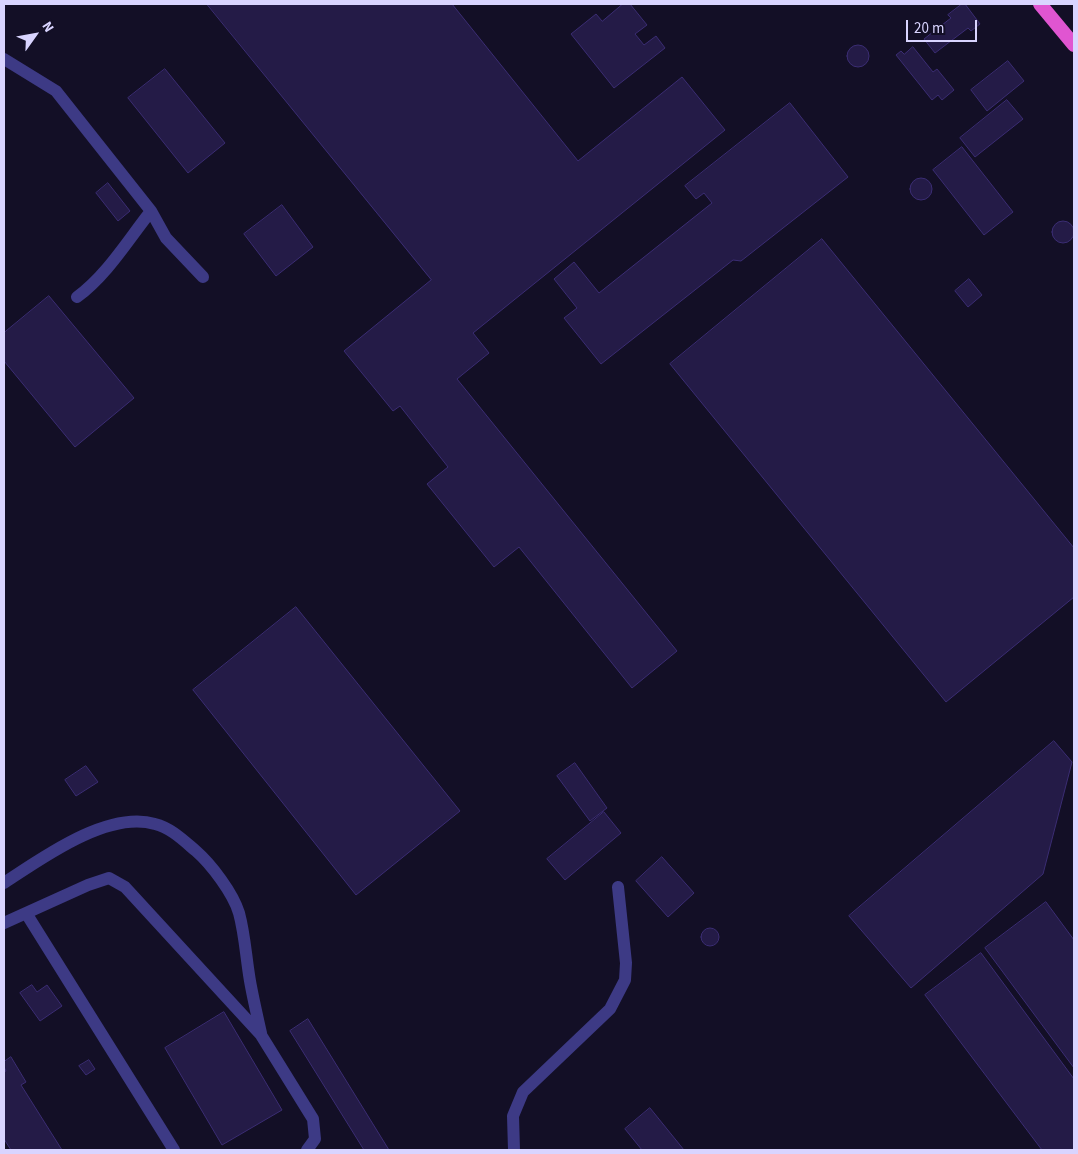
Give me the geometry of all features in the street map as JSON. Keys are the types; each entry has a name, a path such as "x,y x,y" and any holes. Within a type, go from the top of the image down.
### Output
{"highway":[{"path":"1040,4 1074,46"}],"lane":[{"path":"4,59 56,91 151,211 166,238 204,277"},
{"path":"77,297 87,290 103,273 151,211"},
{"path":"4,883 70,843 102,827 130,820 155,824 173,831 203,857 226,887 238,911 261,1035"},
{"path":"4,923 88,884 109,878 125,887 261,1035 313,1119 315,1139 307,1150"},
{"path":"514,1150 513,1116 523,1092 610,1009 625,980 626,963 618,887"},
{"path":"26,912 174,1150"}],"building":[{"path":"207,4 452,4 578,161 682,77 725,130 473,333 489,353 457,379 677,651 632,688 519,547 494,567 427,484 448,467 400,406 393,411 344,351 431,280"},
{"path":"623,4 630,4 647,25 635,34 644,45 656,36 665,48 614,88 571,34 596,14 602,21"},
{"path":"962,4 965,4 980,24 971,31 968,28 935,53 924,39 951,18 948,15"},
{"path":"858,45 866,48 869,56 866,64 858,67 850,64 847,56 850,48"},
{"path":"913,47 933,72 937,69 954,90 942,100 938,95 932,100 896,55 901,51 904,54"},
{"path":"1008,61 1024,81 987,111 971,90"},
{"path":"165,69 225,143 188,173 128,98"},
{"path":"1007,100 1023,119 975,157 960,138"},
{"path":"790,103 848,177 741,261 733,260 601,364 564,318 577,308 554,279 574,262 599,293 712,203 704,193 696,199 685,186"},
{"path":"962,147 1013,212 984,235 933,170"},
{"path":"921,178 929,181 932,189 929,197 921,200 913,197 910,189 913,181"},
{"path":"108,183 130,211 118,221 96,193"},
{"path":"282,205 313,247 276,276 244,234"},
{"path":"1063,221 1071,224 1074,232 1071,240 1063,243 1055,240 1052,232 1055,224"},
{"path":"822,239 1074,548 1074,597 946,702 670,364"},
{"path":"969,279 982,295 968,307 955,291"},
{"path":"49,296 134,398 75,447 4,361 4,333"},
{"path":"296,607 460,811 356,895 193,690"},
{"path":"1054,741 1072,762 1043,874 911,988 849,916"},
{"path":"575,763 607,808 590,821 557,776"},
{"path":"86,766 98,782 76,796 65,780"},
{"path":"604,812 621,833 565,880 547,859"},
{"path":"662,857 694,893 668,917 636,881"},
{"path":"1046,902 1074,940 1074,1068 985,948"},
{"path":"710,928 716,931 719,937 716,943 710,946 704,943 701,937 704,931"},
{"path":"981,953 1074,1079 1074,1150 1042,1150 925,995"},
{"path":"32,985 37,992 47,985 62,1006 40,1021 20,993"},
{"path":"224,1012 282,1110 222,1145 165,1048"},
{"path":"308,1019 389,1150 364,1150 290,1031"},
{"path":"11,1057 26,1082 21,1085 62,1150 11,1150 4,1139 4,1072 6,1071 4,1062"},
{"path":"89,1060 95,1069 86,1075 79,1066"},
{"path":"650,1108 684,1150 642,1150 625,1129"}]}
